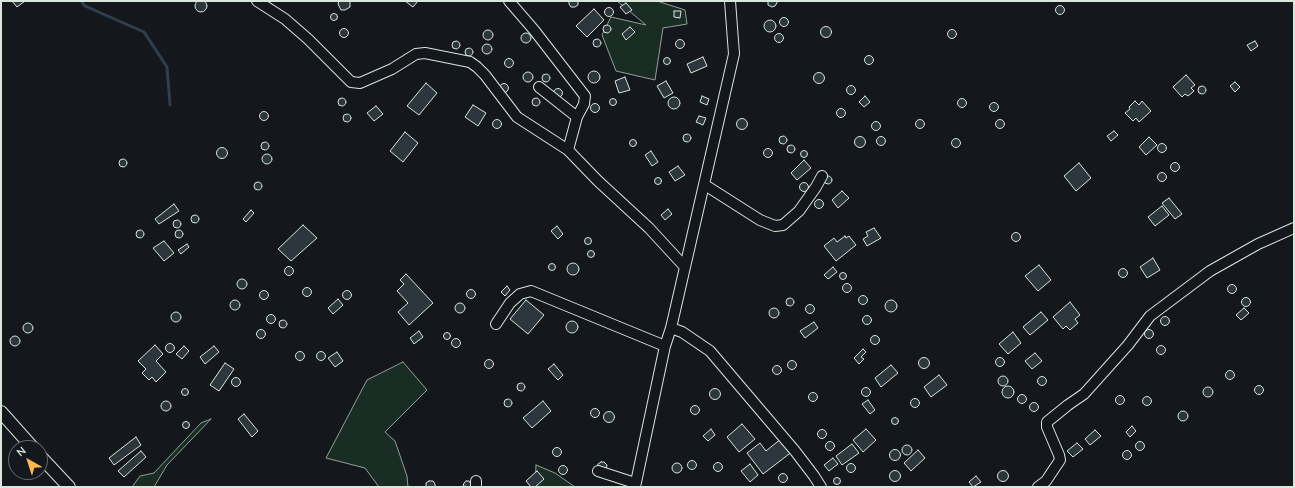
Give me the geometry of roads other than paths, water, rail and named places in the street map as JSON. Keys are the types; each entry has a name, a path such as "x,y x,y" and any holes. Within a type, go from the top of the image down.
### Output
{"street":[{"path":"257,1 308,38 351,82 360,83 392,69 416,54 425,53 470,62 485,75 517,117 568,150 598,181 649,228 684,266"},
{"path":"509,1 534,30 585,96 584,104 577,117 568,150"},
{"path":"598,471 635,485 665,346 671,328 684,266 734,54 730,1"},
{"path":"539,87 577,117"},
{"path":"704,185 760,220 775,226 783,225 799,211 822,176"},
{"path":"1038,487 1046,481 1060,460 1047,427 1047,422 1084,394 1128,346 1150,316 1210,272 1258,244 1294,228"},
{"path":"496,324 510,303 520,294 531,291 665,346"},
{"path":"671,328 682,332 710,351 795,451 821,487"},
{"path":"1,412 26,440"},
{"path":"48,465 69,487"}],"waterway":[{"path":"81,1 85,6 144,32 167,67 170,105"}]}
